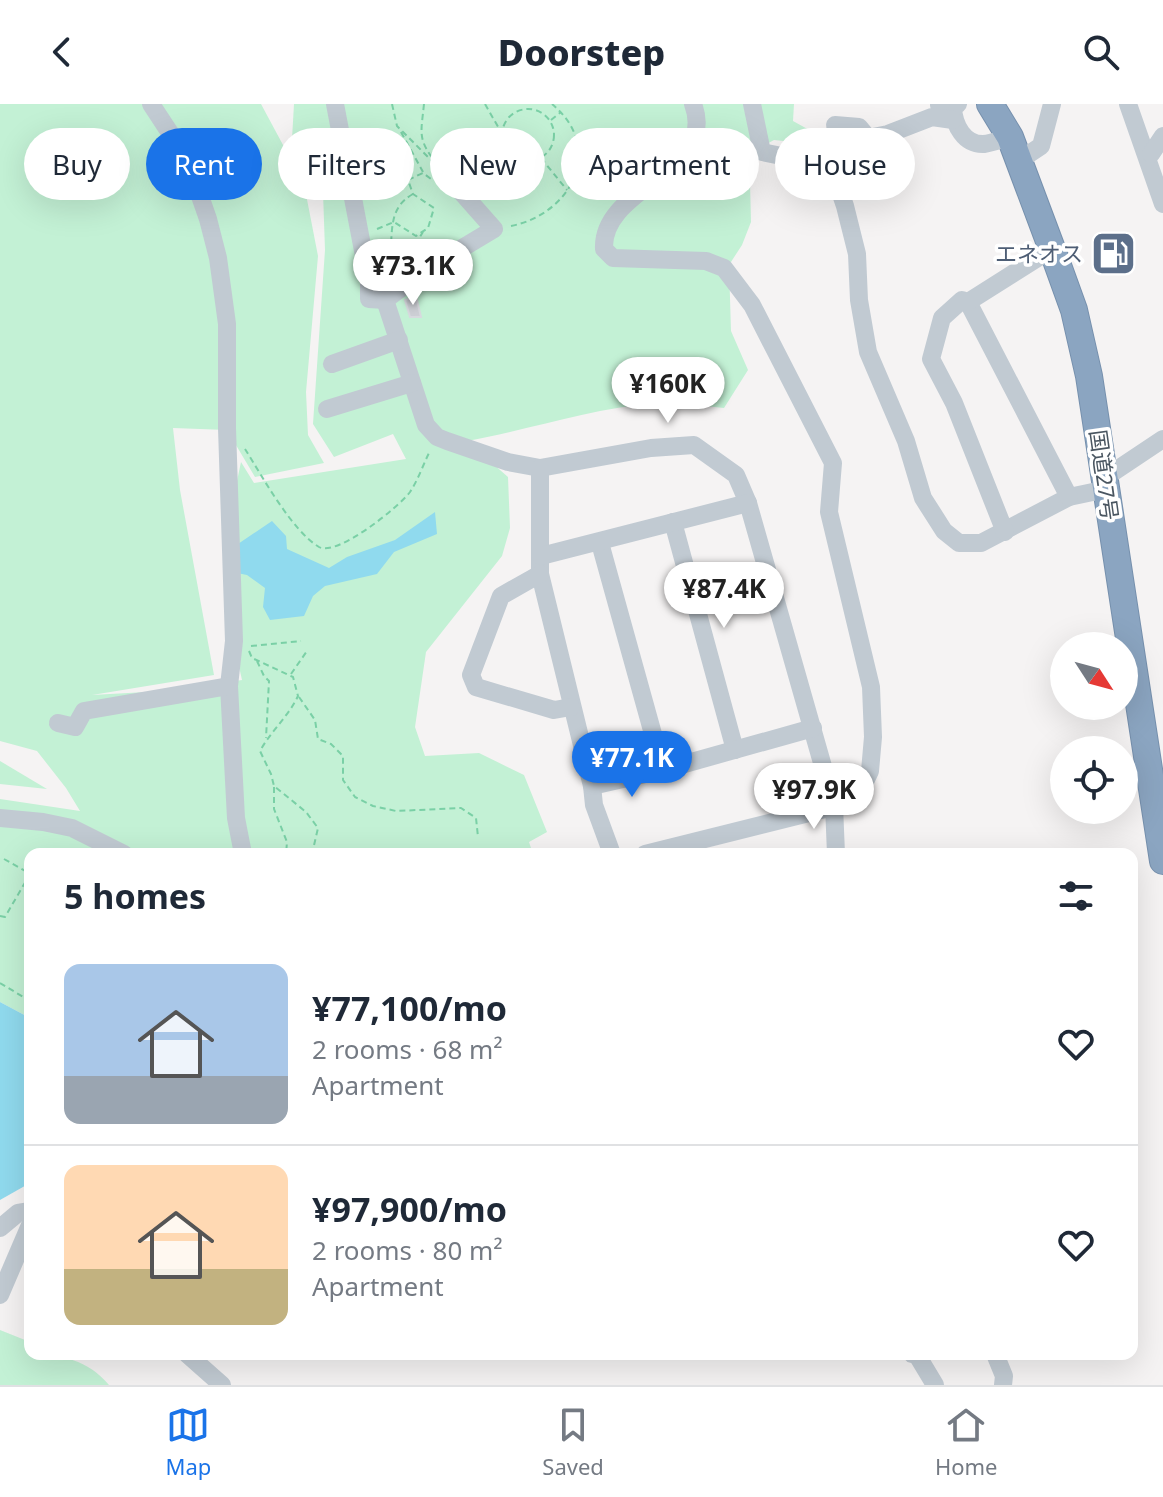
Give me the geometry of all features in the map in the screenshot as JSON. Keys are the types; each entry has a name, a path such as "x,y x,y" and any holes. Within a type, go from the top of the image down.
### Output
{"highway":[{"name":"国道27号","path":"990,104 1015,149 1080,336 1107,483 1163,861"}],"street":[{"path":"151,104 193,176 208,219 218,258 227,324 234,641 229,686 236,818 242,848"},
{"path":"335,104 369,282 369,299 385,300 429,268 494,229 463,200"},
{"path":"668,848 845,804 859,794 870,771 873,737 871,687 829,512 833,463 752,305 724,268 706,261 613,258 604,249 603,235 622,206 684,157 693,138 697,115 693,104"},
{"path":"752,104 762,152 775,155"},
{"path":"904,128 932,117 947,107 964,138 981,145 1015,149 1041,146 1052,104"},
{"path":"1128,104 1151,154 1163,204"},
{"path":"835,125 860,128"},
{"path":"1151,154 1163,136"},
{"path":"842,200 857,254 859,300 868,352 906,441 923,498 944,531 959,543 981,543 1069,497 1107,483 1163,439"},
{"path":"968,302 1052,249"},
{"path":"385,300 426,425 437,437 508,462 540,468 651,448 694,445 736,475 748,503 834,805 836,848"},
{"path":"1005,532 954,403 931,359 942,318 962,300 968,302 1069,497"},
{"path":"332,364 399,340"},
{"path":"327,409 412,383"},
{"path":"540,468 540,565 594,805 610,848"},
{"path":"571,707 554,710 476,687 471,675 501,596 540,565 600,543 748,503"},
{"path":"673,522 735,750"},
{"path":"600,543 663,770"},
{"path":"58,723 75,727 84,711 229,686"},
{"path":"592,786 663,770 813,728"},
{"path":"0,818 72,828 112,848"},
{"path":"0,1228 18,1213 24,1212"},
{"path":"0,1295 24,1239"},
{"path":"194,1360 222,1385"},
{"path":"920,1360 935,1385"},
{"path":"997,1360 1004,1376 1003,1385"}],"path":[{"path":"392,104 397,126 423,173 430,175"},
{"path":"424,104 420,135 430,160"},
{"path":"485,104 499,128"},
{"path":"552,104 562,112 571,128"},
{"path":"504,128 509,117 525,109 542,113 550,121 554,136 545,153"},
{"path":"550,121 562,112"},
{"path":"397,126 430,167"},
{"path":"545,163 561,182"},
{"path":"414,177 423,173"},
{"path":"394,222 416,236 428,228 434,208 414,195"},
{"path":"489,200 494,229 527,223 561,199"},
{"path":"405,200 393,213 390,257 411,251 424,231"},
{"path":"359,230 380,229 394,222"},
{"path":"227,428 238,437 289,519 318,546 326,549 356,538 409,493 437,437"},
{"path":"301,641 248,646 252,658 293,677 298,696 315,720 318,739 331,744 343,756 343,780 355,797 373,806 396,811 461,808 476,818 478,837"},
{"path":"290,675 307,651"},
{"path":"257,660 269,681 266,740"},
{"path":"286,848 274,809 271,774 260,751 298,696"},
{"path":"274,786 306,812 318,828 313,848"},
{"path":"4,859 24,870"},
{"path":"0,916 5,917 24,884"},
{"path":"0,983 24,997"}],"green space":[{"path":"0,104 261,104 278,136 278,200 307,200 318,256 306,392 308,435 324,463 255,477 227,430 173,428 180,490 214,675 92,695 164,691 242,680 226,533 241,462 254,483 406,459 393,434 334,457 313,424 325,250 323,200 414,200 414,128 293,128 294,104 794,104 793,121 806,128 775,128 775,140 759,148 759,128 561,128 561,200 750,200 751,222 742,245 729,265 731,331 748,370 724,408 673,403 632,406 467,441 508,477 510,528 502,556 426,652 415,727 425,756 479,753 524,775 547,832 529,842 531,848 24,848 24,1015 0,1002 0,799 80,811 37,751 0,741"},
{"path":"0,761 47,789 0,784"},
{"path":"0,1330 24,1340 24,1360 73,1360 101,1376 109,1385 0,1385"}],"water":[{"path":"435,512 437,534 394,552 377,574 325,586 313,596 304,616 270,620 263,607 265,588 247,575 237,573 235,546 272,521 286,536 287,549 329,568 347,557 395,540"},
{"path":"0,1002 24,1015 24,1186 0,1200"}],"building":[{"path":"416,296 421,317 410,317 405,300"}],"place":[{"name":"エネオス","path":"1114,253"}]}
